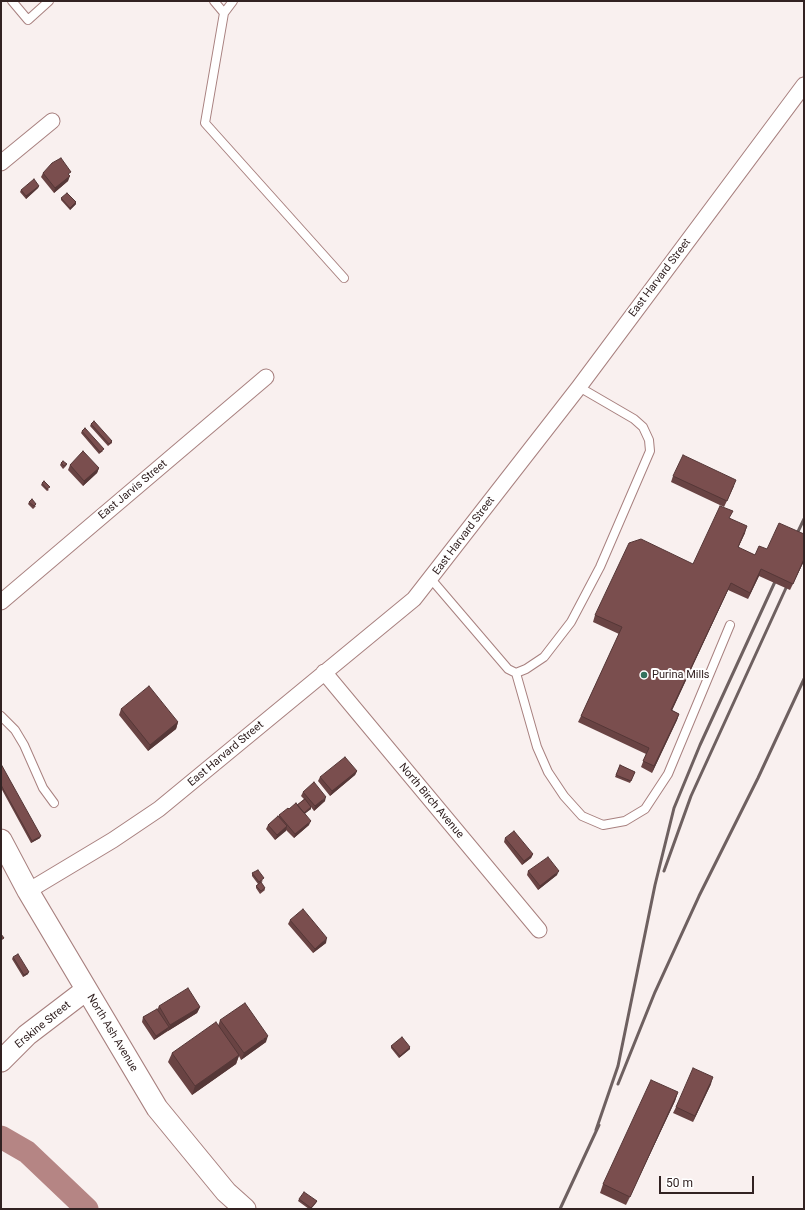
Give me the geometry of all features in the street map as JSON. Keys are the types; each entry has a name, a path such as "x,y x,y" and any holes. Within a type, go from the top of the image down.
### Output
{"street":[{"name":"East Harvard Street","path":"28,891 112,840 159,809 414,599 579,387 804,85"},
{"path":"1,163 52,121"},
{"name":"East Jarvis Street","path":"1,602 266,377"},
{"name":"North Birch Avenue","path":"324,672 539,930"},
{"name":"North Ash Avenue","path":"1,840 28,891 157,1108 226,1192 245,1209"},
{"name":"Erskine Street","path":"1,1061 27,1035 86,990"}],"lane":[{"path":"12,1 28,20 49,1"},
{"path":"214,1 224,13"},
{"path":"233,1 224,13 205,123 344,278"},
{"path":"516,673 526,669 544,657 571,622 600,568 650,451 649,440 643,427 634,419 579,387"},
{"path":"431,579 508,669 516,673 537,747 548,772 564,796 582,816 603,825 625,821 645,809 668,774 730,625"},
{"path":"1,716 15,730 24,745 43,788 54,803"}],"building":[{"path":"61,158 71,172 68,174 70,176 55,188 43,173 52,163"},
{"path":"34,179 39,186 26,196 21,190"},
{"path":"67,193 76,202 70,208 61,198"},
{"path":"94,421 112,441 109,444 91,424"},
{"path":"85,428 104,449 100,452 82,431"},
{"path":"83,451 99,468 84,481 70,465"},
{"path":"683,455 736,480 727,501 673,476"},
{"path":"63,461 67,464 64,466 61,463"},
{"path":"44,481 50,487 47,489 42,483"},
{"path":"32,499 36,504 34,506 29,502"},
{"name":"Purina Mills","path":"720,506 733,511 729,518 747,526 738,547 755,555 759,546 767,549 779,523 804,534 804,559 793,584 761,569 750,593 731,583 671,710 679,714 654,766 643,761 649,748 581,716 622,627 595,615 629,543 641,539 693,564"},
{"path":"149,686 178,722 150,745 121,709"},
{"path":"345,757 357,771 332,791 320,777"},
{"path":"1,764 41,836 32,841 1,785"},
{"path":"620,765 635,772 631,781 616,775"},
{"path":"314,782 326,797 315,806 303,792"},
{"path":"305,799 311,807 304,813 297,805"},
{"path":"296,803 311,821 295,834 279,815"},
{"path":"278,816 287,826 277,835 268,825"},
{"path":"514,831 533,854 524,861 505,838"},
{"path":"548,857 559,871 540,886 528,871"},
{"path":"258,870 264,878 259,882 252,873"},
{"path":"261,882 265,888 261,891 256,886"},
{"path":"303,909 327,938 315,949 290,920"},
{"path":"18,954 29,972 24,975 13,957"},
{"path":"188,988 200,1007 170,1025 159,1006"},
{"path":"245,1003 268,1036 244,1053 220,1020"},
{"path":"157,1009 169,1027 156,1036 143,1017"},
{"path":"216,1022 239,1055 195,1086 172,1053"},
{"path":"402,1037 410,1047 400,1056 391,1046"},
{"path":"693,1068 713,1077 695,1116 676,1107"},
{"path":"651,1080 678,1092 630,1197 603,1184"},
{"path":"304,1192 317,1201 311,1208 299,1199"}],"waterway":[{"path":"1,1137 27,1152 87,1209"}],"railway":[{"path":"793,542 804,519"},
{"path":"596,1130 618,1066 655,885 674,808 700,745 779,573"},
{"path":"664,871 691,796 791,577"},
{"path":"618,1084 655,992 699,896 758,778 804,679"},
{"path":"560,1209 599,1125"}],"place":[{"name":"Purina Mills","path":"644,675"}]}
